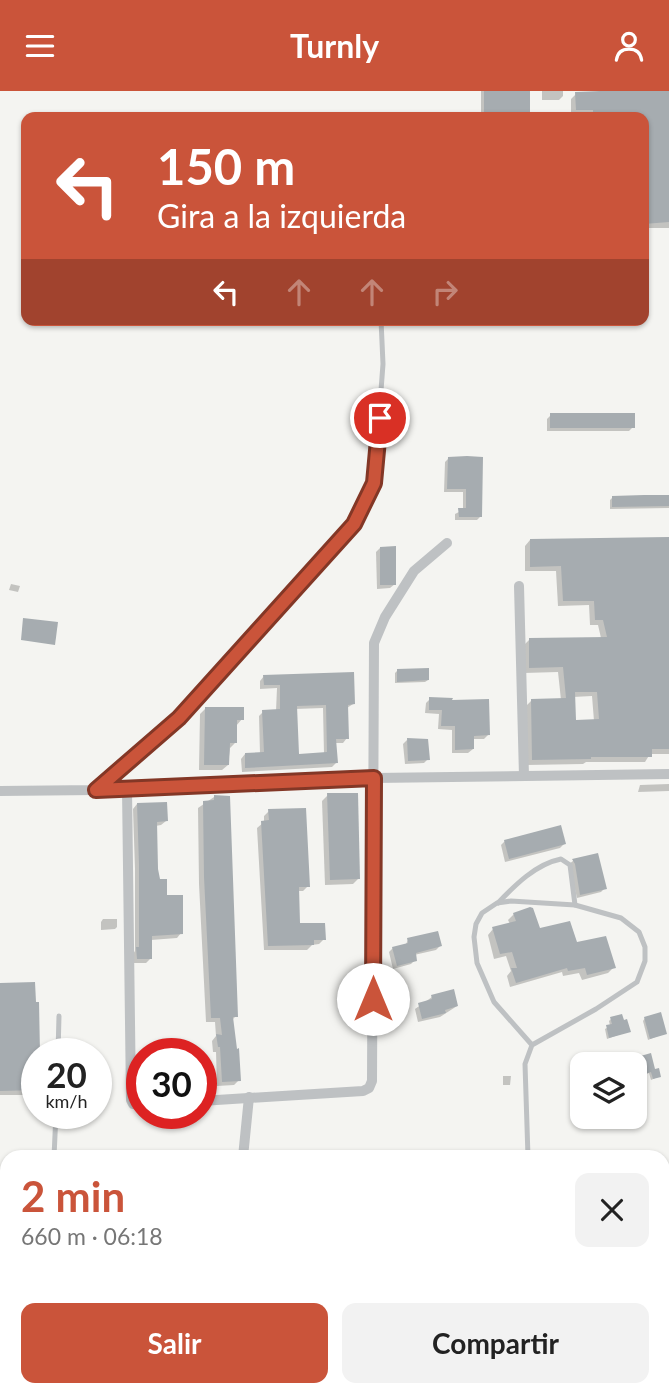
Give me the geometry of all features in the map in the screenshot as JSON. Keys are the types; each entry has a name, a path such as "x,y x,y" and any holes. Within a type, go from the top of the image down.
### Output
{"street":[{"path":"217,1100 363,1091 369,1088 372,1081 374,643 385,617 414,571 447,543"},
{"path":"519,586 524,776"},
{"path":"0,791 127,789 374,778 669,774"},
{"path":"127,789 130,1038"},
{"path":"244,1150 250,1097"}],"lane":[{"path":"96,790 179,718 354,524 374,483 383,364 381,326"},
{"path":"532,1045 494,1002 477,963 474,937 476,924 482,913 497,903 518,881 554,860 561,859 570,865 575,905"},
{"path":"497,903 512,901 575,905 621,918 639,932 645,947 645,961 637,982 532,1045 525,1064 528,1150"},
{"path":"58,1038 59,1016"},
{"path":"54,1150 55,1129"}],"building":[{"path":"484,91 530,91 530,112 484,112"},
{"path":"669,91 669,222 649,224 649,112 576,110 575,92"},
{"path":"550,413 635,413 635,428 550,428"},
{"path":"448,457 483,457 482,517 459,517 458,508 466,508 466,489 447,489"},
{"path":"669,495 669,506 612,507 612,496"},
{"path":"669,537 669,749 652,749 652,757 532,760 531,699 566,698 563,667 529,668 529,638 607,637 603,620 595,620 594,601 563,601 561,566 530,567 530,539","holes":["575,692 597,692 599,719 576,720"]},
{"path":"396,546 396,585 380,585 380,547"},
{"path":"23,618 58,622 55,645 21,640"},
{"path":"429,668 429,680 397,682 397,669"},
{"path":"354,672 355,704 348,705 349,739 336,739 338,763 245,768 245,753 264,752 262,710 280,709 280,685 264,685 263,675","holes":["326,705 327,752 299,754 297,706"]},
{"path":"429,697 453,698 452,700 489,699 490,735 474,736 474,749 455,750 455,726 441,726 442,710 429,710"},
{"path":"205,707 244,707 244,720 237,720 237,743 230,743 229,765 204,765"},
{"path":"407,738 428,739 430,760 408,761"},
{"path":"327,793 358,793 360,879 330,880"},
{"path":"214,795 230,796 238,1017 233,1017 237,1049 239,1048 241,1081 222,1082 220,1047 216,1034 222,1035 220,1018 211,1018 203,801 214,800"},
{"path":"167,802 168,821 157,822 158,869 160,879 167,879 167,895 183,895 183,934 152,936 152,959 137,959 137,803"},
{"path":"306,808 310,887 299,887 300,923 325,923 326,940 314,940 314,945 268,946 261,821 269,820 268,809"},
{"path":"561,825 566,844 509,859 504,840"},
{"path":"598,853 607,889 580,895 572,859"},
{"path":"533,908 540,928 570,921 577,942 606,936 616,968 587,975 585,968 568,971 567,968 516,983 511,968 517,968 512,952 500,954 492,927 516,921 513,913"},
{"path":"438,931 442,946 416,953 417,961 397,966 392,947 408,943 407,938"},
{"path":"35,982 36,1002 39,1002 40,1038 21,1038 21,1090 0,1091 0,983"},
{"path":"454,989 458,1006 445,1010 446,1013 422,1019 418,1003 432,999 431,995"},
{"path":"661,1012 667,1034 650,1039 644,1017"},
{"path":"622,1014 624,1020 627,1019 631,1032 609,1038 606,1025 612,1024 610,1017"},
{"path":"651,1053 655,1069 659,1068 661,1077 653,1079 651,1072 647,1073 647,1054"}],"route":[{"path":"373,999 374,778 96,790 179,718 354,524 374,483 380,418"}]}
